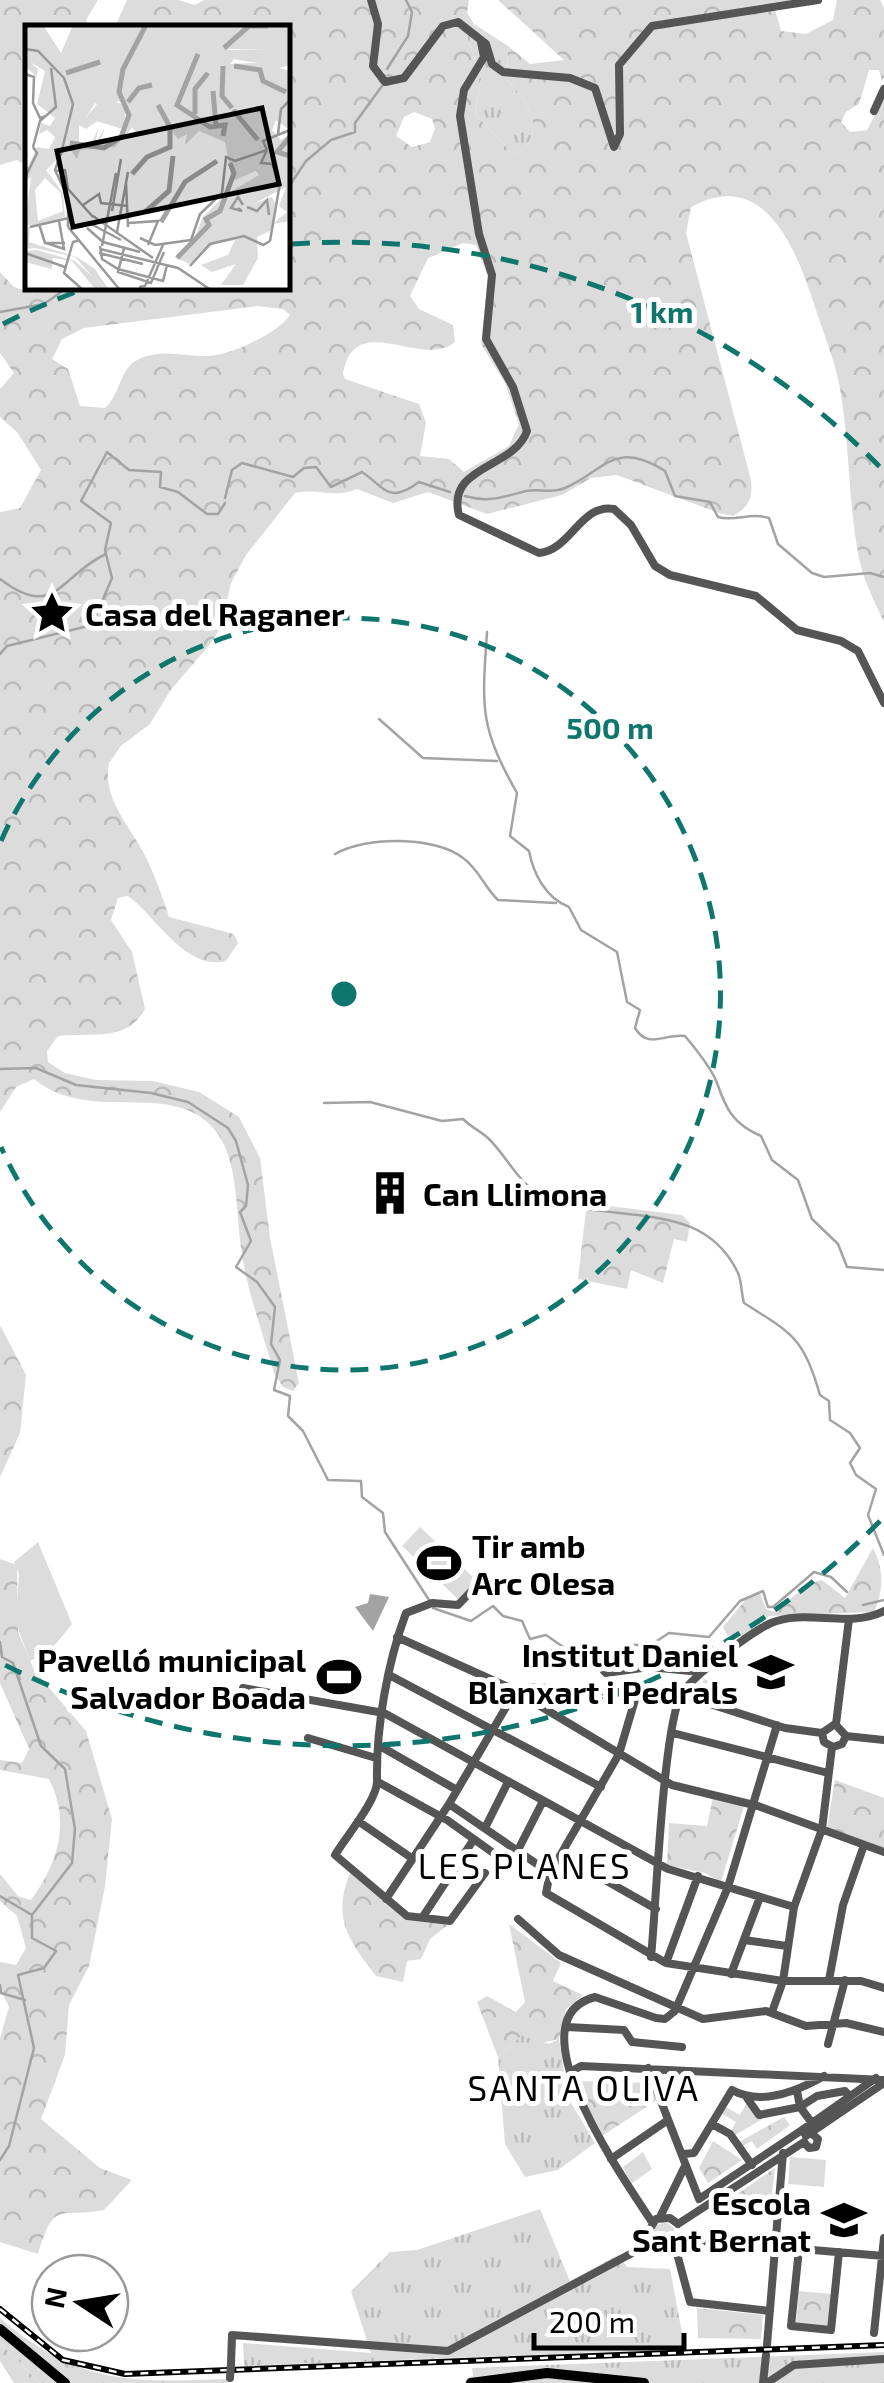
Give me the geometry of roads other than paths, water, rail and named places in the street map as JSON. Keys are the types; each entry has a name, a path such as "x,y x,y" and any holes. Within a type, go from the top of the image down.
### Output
{"main road":[{"path":"0,2329 54,2383"},
{"path":"40,2366 65,2383"},
{"path":"471,2383 547,2373 644,2383"}],"street":[{"path":"371,0 378,24 373,66 385,82 404,78 448,22 461,23 481,42 486,65"},
{"path":"486,65 503,72 564,78 595,88 614,147 620,134 619,65 652,26 818,0"},
{"path":"486,65 464,90 461,120 478,234 492,275 486,339 513,386 526,431 512,451 464,482 457,500 459,516 539,554 562,543 592,512 614,510 631,525 655,566 670,575 756,596 796,630 842,641 858,651 884,703"},
{"path":"874,111 884,89"},
{"path":"482,1580 458,1605 435,1603 409,1609 397,1638 390,1676 376,1758 378,1782 335,1855 408,1916 450,1921 486,1873"},
{"path":"650,1958 672,1733 680,1696 700,1672 778,1620 850,1618 884,1612"},
{"path":"850,1618 836,1724 846,1736 884,1740"},
{"path":"397,1638 515,1692 668,1783 752,1804 884,1852"},
{"path":"598,1664 606,1673 649,1667 700,1672"},
{"path":"390,1676 600,1787"},
{"path":"386,1899 458,1790 515,1692 530,1687 680,1696 777,1725 822,1733 836,1724"},
{"path":"243,1688 384,1712 660,1865 794,1907"},
{"path":"637,1694 619,1754 544,1890 650,1958 783,1981 845,1980 884,1988"},
{"path":"777,1725 728,1887 678,2008 665,2019 656,2018 594,1997 570,2010 566,2027 574,2092 611,2159 656,2220 678,2224 806,2137 850,2096 881,2080"},
{"path":"672,1733 828,1773"},
{"path":"822,1733 824,1742 832,1747 842,1744 846,1736"},
{"path":"308,1738 376,1758"},
{"path":"378,1746 458,1790"},
{"path":"772,2012 783,1981 794,1907 822,1829 832,1747"},
{"path":"378,1782 499,1857"},
{"path":"485,1828 508,1782"},
{"path":"518,1850 543,1801"},
{"path":"449,1804 550,1873"},
{"path":"358,1821 412,1859"},
{"path":"424,1915 474,1839"},
{"path":"829,1980 843,1905 864,1845"},
{"path":"562,1855 656,1909"},
{"path":"666,1962 698,1876"},
{"path":"731,1974 760,1898"},
{"path":"518,1919 559,1955 703,2019 772,2012 806,2026 834,2024 884,2032"},
{"path":"744,1940 787,1946"},
{"path":"828,2044 845,1980"},
{"path":"566,2027 624,2030 632,2042 682,2047"},
{"path":"570,2072 581,2066 881,2080"},
{"path":"648,2068 684,2154 684,2168 700,2199 752,2165 806,2137 812,2123 881,2080"},
{"path":"747,2098 798,2091 824,2076"},
{"path":"684,2154 694,2152 732,2090 747,2098 760,2115 800,2107 817,2096 845,2090 850,2096"},
{"path":"798,2091 800,2107 812,2123"},
{"path":"817,2096 828,2116"},
{"path":"611,2159 668,2120"},
{"path":"712,2124 730,2134 752,2165"},
{"path":"765,2383 783,2153"},
{"path":"684,2168 648,2232 651,2243 662,2250 677,2242 883,2256"},
{"path":"678,2224 677,2242 690,2302 770,2310"},
{"path":"874,2333 884,2238"},
{"path":"230,2381 232,2335 448,2352 651,2243"},
{"path":"799,2249 791,2326 831,2330 839,2252"},
{"path":"765,2383 794,2365 884,2359"}],"waterway":[{"path":"387,69 408,36 412,12 406,0"},
{"path":"290,185 306,161 331,140 355,132 355,123 382,86"},
{"path":"0,312 44,304 64,290"},
{"path":"0,654 7,646 92,625 112,578 105,550 111,523 81,501 107,452 129,470 161,472 160,487 178,492 207,514 218,514 225,503"},
{"path":"465,496 489,499 531,490 560,490 610,461 633,458 665,471 675,496 710,502 718,517 769,518 778,544 812,573 824,577 870,573 884,577"},
{"path":"225,498 232,470 242,463 293,477 304,468 316,467 331,487 362,472 393,493 419,482 450,492"},
{"path":"0,579 18,591 45,595 104,555"},
{"path":"487,632 486,716 496,750 517,793 510,836 529,851 541,884 569,907 581,930 617,952 627,1002 640,1010 635,1028 640,1035 652,1039 685,1036 711,1071 732,1115 761,1136 772,1160 798,1180 812,1219 838,1244 847,1267 884,1270"},
{"path":"379,719 423,758 497,761"},
{"path":"335,854 364,844 418,842 451,851 468,862 498,900 556,903"},
{"path":"0,1069 36,1068 76,1085 151,1093 188,1102 228,1128 236,1141 248,1185 246,1206 240,1212 251,1241 236,1267 257,1282 275,1307 271,1344 280,1360 274,1390 290,1396 288,1416 303,1431 328,1480 361,1481 362,1497 383,1513 385,1532 429,1600"},
{"path":"324,1103 370,1102 442,1121 463,1119 488,1138 520,1178 545,1197 571,1206 652,1217 702,1232 722,1249 738,1273 744,1303 794,1339 808,1361 820,1395 829,1401 830,1420 850,1433 860,1448 850,1463 856,1475 876,1489 868,1515 884,1555"},
{"path":"603,1653 611,1654 626,1644 649,1646 669,1633 709,1637 740,1601 763,1591 768,1607 773,1607 814,1572 831,1577 847,1592"},
{"path":"863,1605 884,1600"},
{"path":"433,1608 471,1621 493,1606 503,1616 522,1621 530,1639 546,1635 569,1651 596,1652"},
{"path":"0,1642 2,1657 13,1663 41,1746 65,1769 75,1829 72,1863 32,1915 32,1938 56,1951 44,1968 18,1975 34,2048 9,2146 0,2160"},
{"path":"0,1896 32,1915"},
{"path":"0,1985 1,1993 25,2000"}],"railway":[{"path":"0,2309 63,2360 125,2374 884,2345"}],"place":[{"name":"Casa del Raganer","path":"52,613"},
{"name":"Can Llimona","path":"390,1193"},
{"name":"Tir amb Arc Olesa","path":"439,1563"},
{"name":"Institut Daniel Blanxart i Pedrals","path":"771,1672"},
{"name":"Pavelló municipal Salvador Boada","path":"339,1677"},
{"name":"Escola Sant Bernat","path":"844,2220"}],"district":[{"name":"LES PLANES","path":"525,1865"},
{"name":"SANTA OLIVA","path":"584,2087"}]}
